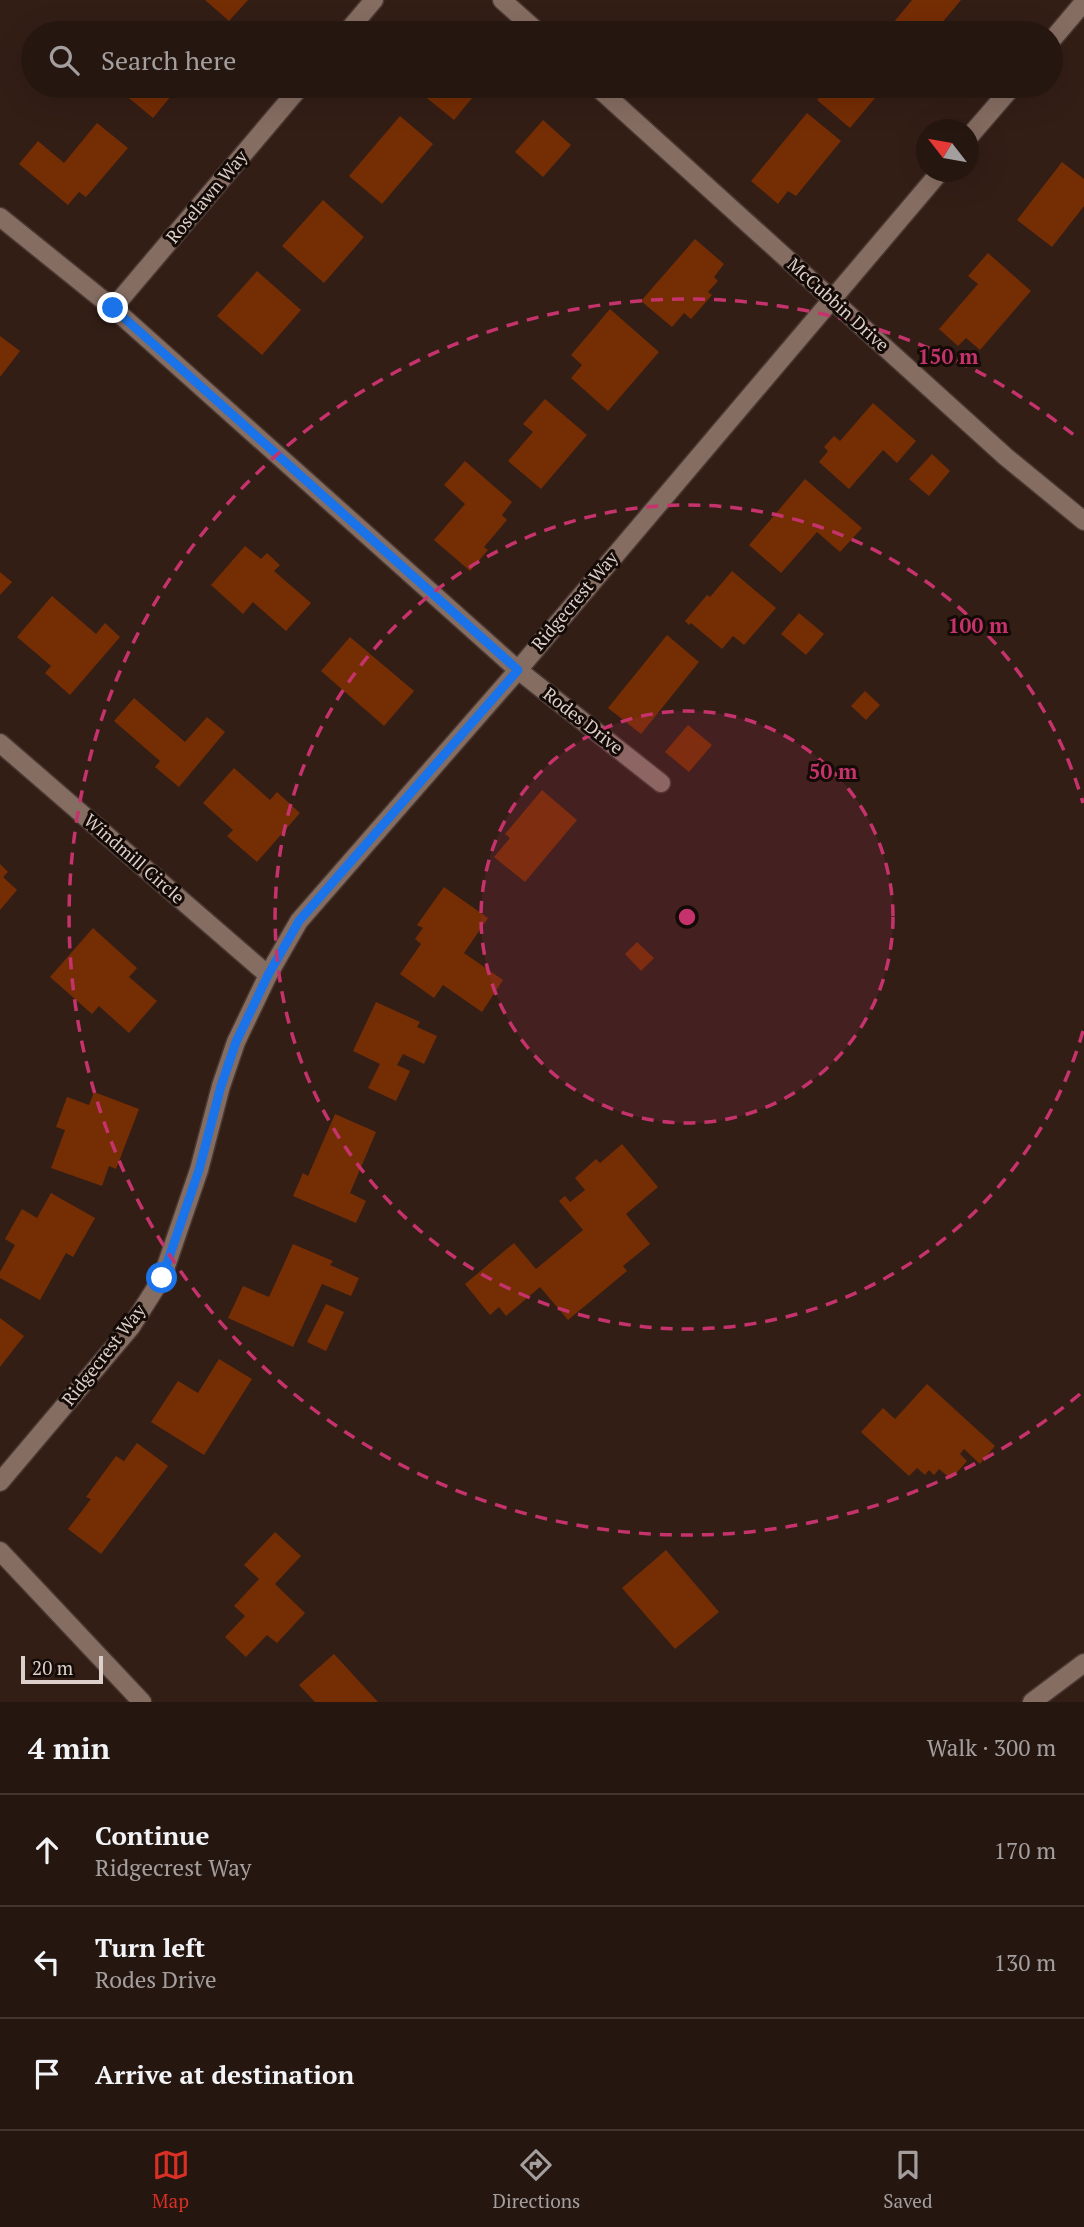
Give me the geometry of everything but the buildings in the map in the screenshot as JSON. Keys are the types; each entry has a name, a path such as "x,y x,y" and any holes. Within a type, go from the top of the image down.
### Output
{"street":[{"path":"356,21 374,0"},
{"path":"502,0 526,21"},
{"path":"1063,27 1084,2"},
{"name":"Roselawn Way","path":"113,308 291,98"},
{"name":"McCubbin Drive","path":"609,98 1006,457 1084,521"},
{"path":"979,125 1003,98"},
{"name":"Ridgecrest Way","path":"0,1482 131,1327 162,1278 199,1170 221,1086 236,1042 268,975 299,921 518,670 931,182"},
{"name":"Rodes Drive","path":"0,217 113,308 518,670 662,783"},
{"name":"Windmill Circle","path":"0,744 268,975"},
{"path":"0,1551 142,1702"},
{"path":"1032,1702 1084,1663"}],"route":[{"path":"113,308 518,670 299,921 268,975 236,1042 221,1086 199,1170 162,1278"}]}
